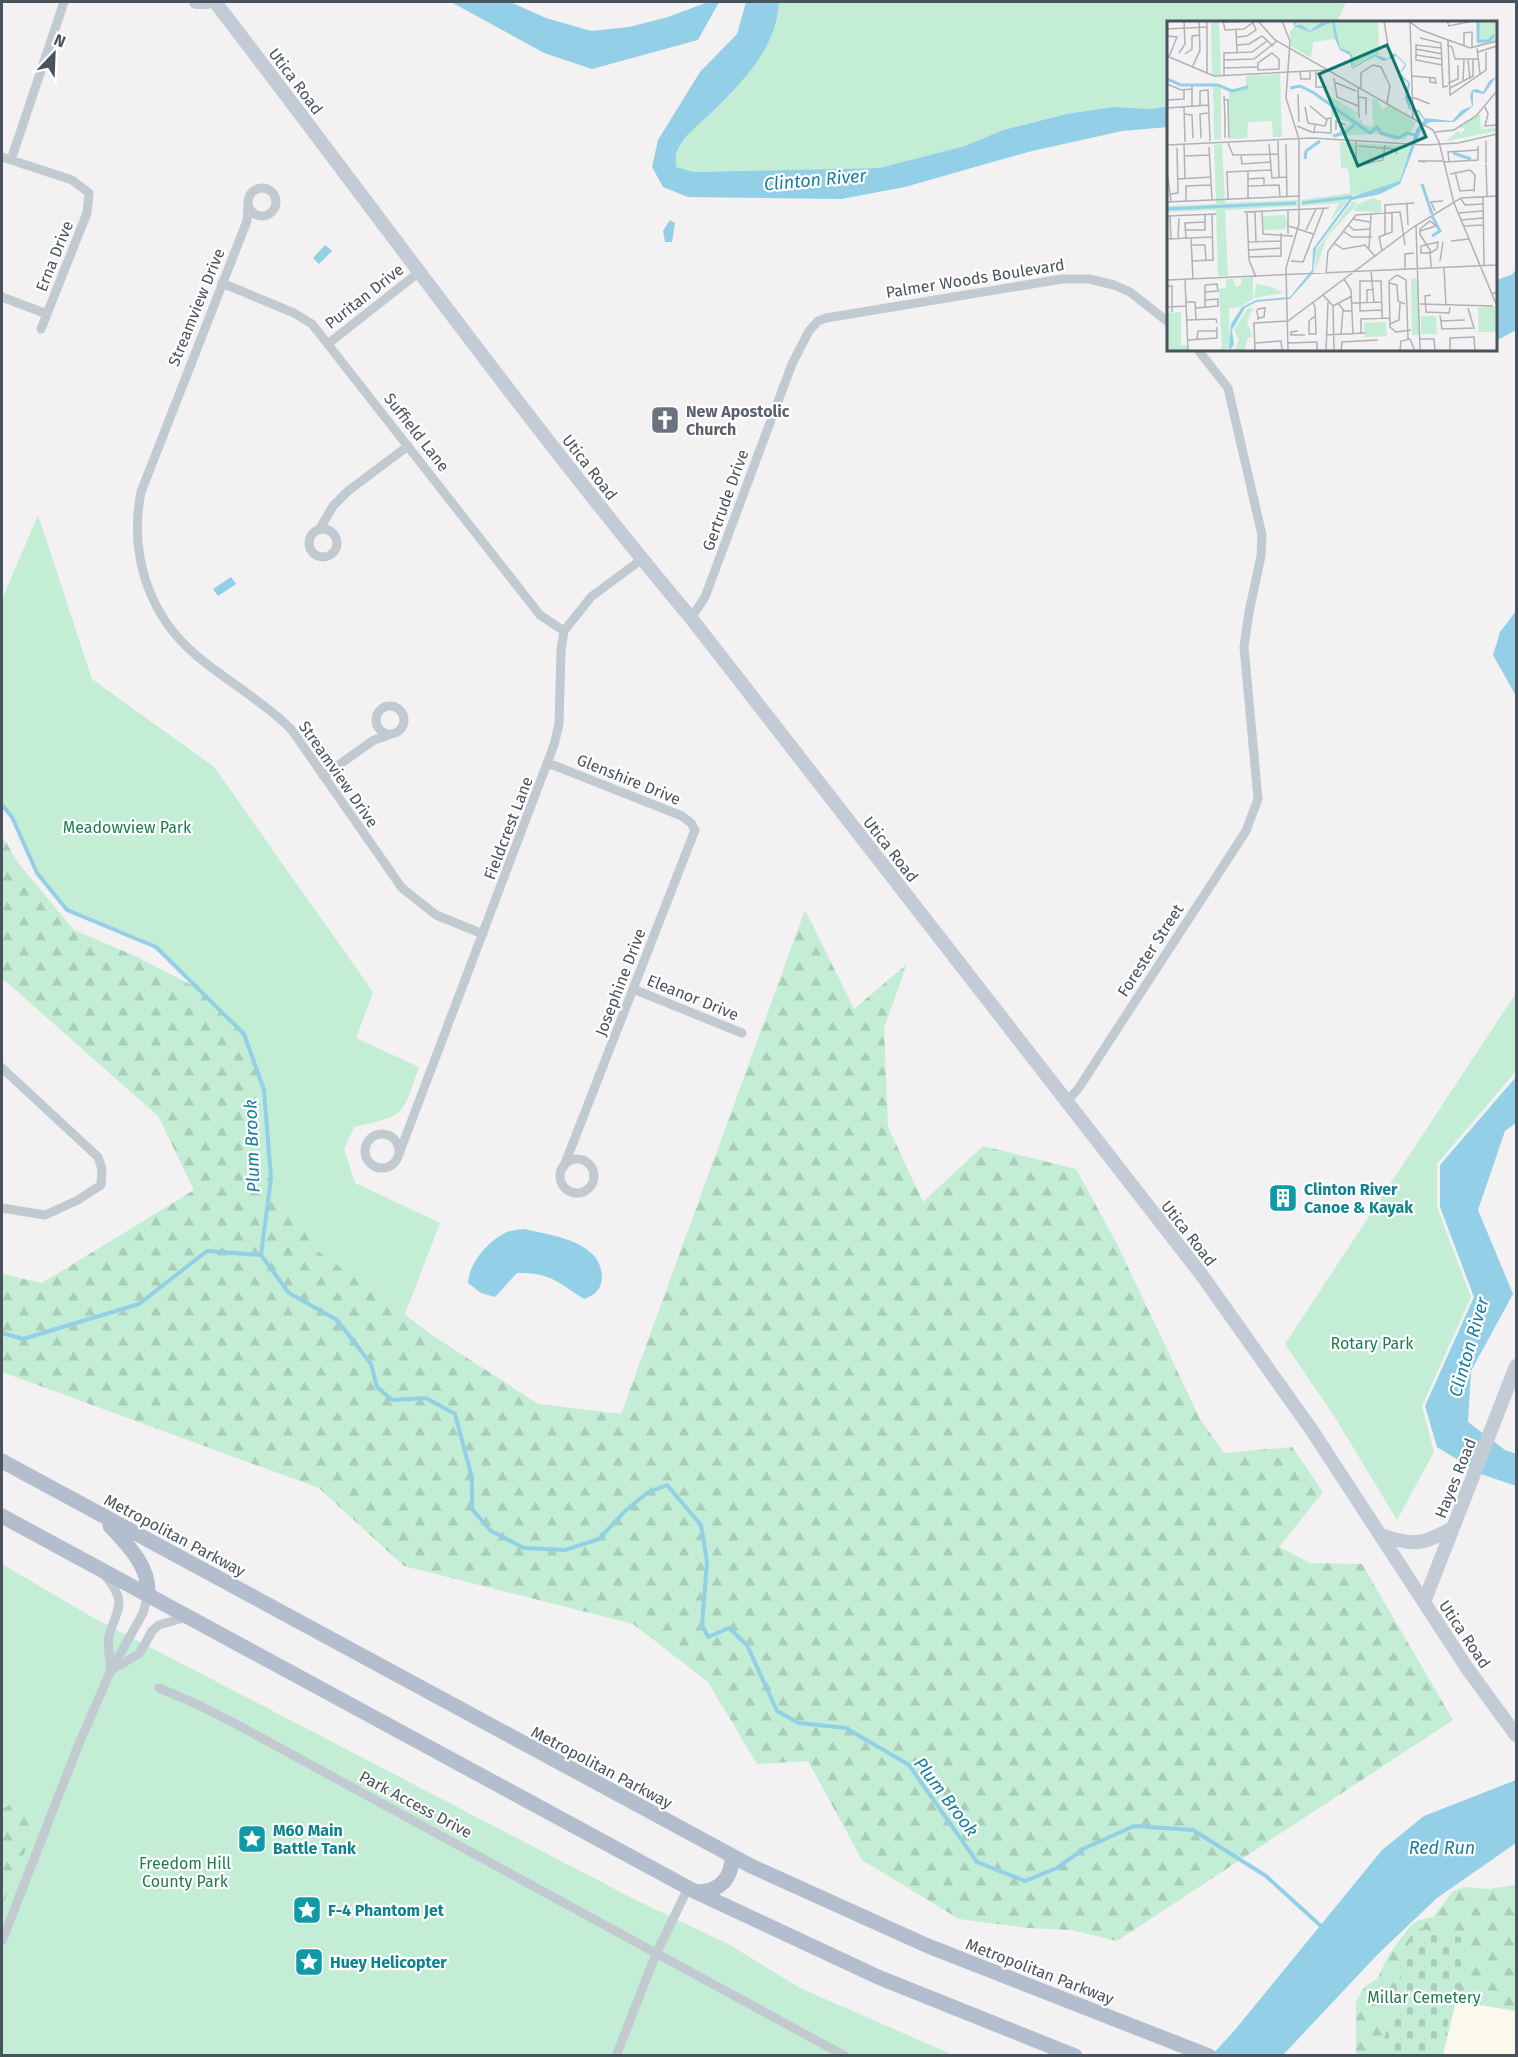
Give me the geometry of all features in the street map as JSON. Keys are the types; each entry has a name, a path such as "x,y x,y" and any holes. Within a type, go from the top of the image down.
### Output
{"main road":[{"name":"Metropolitan Parkway","path":"2,1461 732,1857 896,1932 1209,2055"},
{"path":"99,1515 136,1557 147,1579 148,1595"},
{"path":"2,1516 692,1890 867,1972 1076,2055"},
{"path":"692,1890 709,1892 723,1884 730,1872 732,1857"}],"street":[{"path":"6,158 64,2"},
{"path":"196,2 207,2"},
{"name":"Utica Road","path":"214,2 418,273 642,559 691,618 1201,1274 1384,1536 1424,1602 1516,1735"},
{"name":"Erna Drive","path":"6,158 72,180 89,194 87,213 41,329"},
{"path":"247,221 262,216 274,208 275,199 271,191 262,188 254,190 248,197 248,206 253,213 262,216"},
{"name":"Streamview Drive","path":"248,206 247,221 141,492 136,535 140,566 159,613 176,634 197,657 276,714 291,729 402,888 436,915 483,934"},
{"name":"Puritan Drive","path":"329,343 418,273"},
{"name":"Palmer Woods Boulevard","path":"813,325 818,321 848,313 1062,279 1089,279 1114,285 1130,292 1167,321"},
{"name":"Suffield Lane","path":"222,284 294,313 312,324 540,615 564,631"},
{"path":"2,297 47,315"},
{"name":"Gertrude Drive","path":"691,618 705,597 792,364 813,325"},
{"name":"Forester Street","path":"1066,1102 1077,1089 1240,841 1255,812 1258,799 1244,647 1261,556 1262,535 1228,388 1199,351"},
{"path":"329,517 336,541 335,550 328,556 319,557 311,551 309,543 312,535 329,517 333,506 348,491 408,446"},
{"path":"319,530 332,533"},
{"path":"564,631 591,597 642,559"},
{"name":"Fieldcrest Lane","path":"399,1154 548,763 559,724 561,651 564,631"},
{"path":"323,776 374,740 391,735 403,727 404,718 399,710 391,706 382,709 377,716 374,740"},
{"path":"377,724 382,732 391,735"},
{"name":"Glenshire Drive","path":"548,763 682,816 692,823 695,830"},
{"name":"Josephine Drive","path":"564,1166 695,830"},
{"name":"Eleanor Drive","path":"633,989 742,1033"},
{"path":"2,1068 99,1157 102,1169 100,1185 78,1200 45,1215 2,1208"},
{"path":"388,1136 397,1144 399,1154 389,1166 378,1167 369,1161 365,1151 369,1140 379,1135 388,1136 409,1128"},
{"path":"573,1144 592,1169 593,1179 588,1189 578,1193 567,1190 561,1181 564,1166 573,1160 584,1161"},
{"name":"Hayes Road","path":"1424,1602 1516,1366"},
{"path":"1384,1536 1400,1542 1423,1543 1453,1528"},
{"path":"100,1569 110,1581 120,1612 109,1638 111,1670"},
{"path":"2,1941 78,1746 111,1670 143,1613 148,1595"},
{"path":"111,1670 140,1653 152,1631 159,1625 188,1617"},
{"name":"Park Access Drive","path":"159,1688 248,1730 845,2055"},
{"path":"616,2055 656,1954 692,1890"}],"shaded area":[{"path":"1456,2000 1516,2011 1516,2055 1443,2056"}],"green space":[{"path":"779,2 1346,2 1337,21 1167,21 1167,106 1151,109 1113,107 1065,114 1003,130 965,146 879,168 694,172 675,167 677,149 778,16"},
{"name":"Meadowview Park","path":"38,515 92,679 214,767 373,992 356,1038 419,1067 409,1096 400,1111 384,1120 354,1127 344,1149 355,1183 440,1223 377,1387 289,1293 244,1034 156,947 67,910 37,873 12,817 2,805 2,599"},
{"path":"2,836 19,864 74,930 135,956 197,988 244,1034 264,1090 271,1178 315,1249 438,1339 538,1404 621,1414 805,910 854,1009 907,964 884,1028 888,1127 923,1202 983,1146 1076,1169 1117,1244 1200,1419 1224,1453 1292,1447 1323,1492 1279,1547 1310,1563 1362,1564 1453,1720 1117,1941 1071,1930 1027,1928 959,1919 862,1860 808,1761 757,1764 708,1682 633,1624 404,1566 319,1488 2,1372 2,1274 42,1283 194,1190 158,1116 2,978"},
{"name":"Rotary Park","path":"1516,993 1516,1071 1437,1164 1437,1207 1471,1297 1422,1406 1434,1452 1397,1520 1336,1419 1285,1344"},
{"name":"Freedom Hill County Park","path":"2,1564 92,1617 634,1899 730,1945 800,1988 953,2055 2,2056"},
{"path":"28,1796 33,1810 34,1830 2,1906 2,1809"},
{"path":"1516,1885 1516,2011 1456,2001 1443,2055 1356,2056 1356,2001 1365,1986 1377,1979 1390,1953 1411,1925 1419,1920 1433,1917 1453,1891 1464,1887 1488,1889"},
{"name":"Millar Cemetery","path":"1413,1927 1469,1939 1440,2055 1380,2055"}],"water":[{"path":"451,2 510,2 546,18 591,31 629,27 668,17 708,2 719,2 698,40 592,69 544,53"},
{"name":"Clinton River","path":"746,2 779,2 772,35 764,50 745,78 684,139 676,153 676,167 694,172 879,168 965,146 1003,130 1066,114 1113,107 1151,109 1167,106 1167,127 1122,131 1028,152 905,187 841,199 688,197 663,187 652,167 658,140 700,72 737,34"},
{"path":"670,220 675,223 672,242 665,242 663,231"},
{"path":"325,245 332,251 319,264 313,258"},
{"path":"1516,270 1516,330 1497,340 1497,280 1511,275"},
{"path":"231,577 236,584 218,596 213,589"},
{"path":"1516,611 1516,696 1493,655 1500,632"},
{"name":"Clinton River","path":"1516,1077 1516,1123 1505,1131 1478,1210 1513,1294 1471,1371 1468,1422 1505,1450 1516,1454 1516,1486 1481,1474 1437,1447 1425,1406 1474,1297 1440,1207 1440,1165"},
{"path":"524,1229 560,1237 584,1247 599,1264 602,1276 601,1285 597,1291 584,1299 553,1279 528,1273 517,1273 495,1297 481,1293 468,1283 475,1261 492,1242 507,1232"},
{"name":"Red Run","path":"1516,1780 1516,1843 1437,1898 1378,1954 1283,2055 1211,2056 1382,1850 1424,1816"}],"waterway":[{"name":"Plum Brook","path":"2,805 12,817 37,873 67,910 156,947 244,1034 264,1090 271,1178 261,1255 289,1293 337,1320 371,1364 377,1387 392,1400 426,1398 455,1414 472,1478 472,1509 491,1531 524,1548 565,1550 599,1539 626,1510 647,1493 667,1485 701,1525 707,1562 702,1625 708,1637 729,1628 747,1645 777,1711 799,1723 846,1728 909,1765 977,1862 1025,1881 1057,1868 1085,1848 1134,1826 1193,1830 1266,1876 1323,1928"},
{"path":"2,1333 23,1339 139,1304 207,1251 261,1255"}],"place":[{"name":"New Apostolic Church","path":"665,420"},
{"name":"Clinton River Canoe & Kayak","path":"1283,1198"},
{"name":"M60 Main Battle Tank","path":"252,1839"},
{"name":"F-4 Phantom Jet","path":"307,1910"},
{"name":"Huey Helicopter","path":"309,1962"}]}
